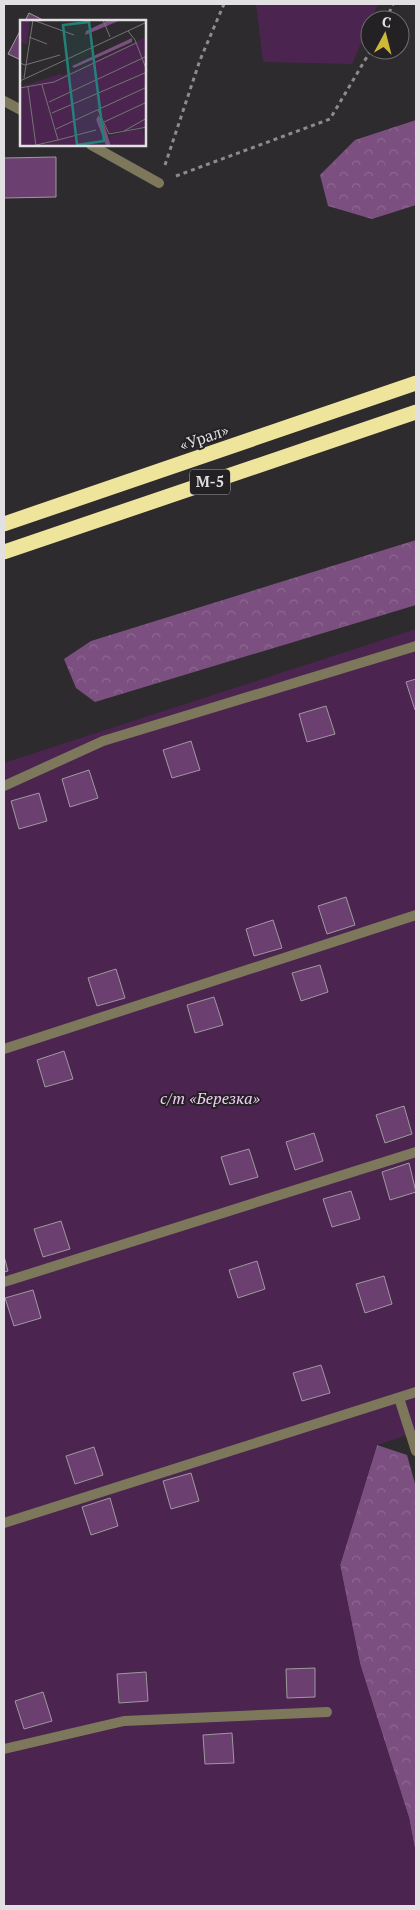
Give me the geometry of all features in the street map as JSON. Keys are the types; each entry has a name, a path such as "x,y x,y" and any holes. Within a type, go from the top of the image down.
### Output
{"highway":[{"name":"«Урал»","path":"4,524 416,384"},
{"name":"М-5","path":"4,552 416,412"}],"street":[{"path":"4,101 20,109"},
{"path":"93,146 159,183"},
{"path":"4,786 103,742 416,646"},
{"path":"4,1048 416,915"},
{"path":"4,1282 416,1152"},
{"path":"4,1523 416,1392"},
{"path":"400,1398 416,1451"},
{"path":"4,1749 124,1721 327,1712"}],"path":[{"path":"159,183 200,60 224,4"},
{"path":"159,183 330,119 365,60"}],"green space":[{"path":"256,4 378,4 375,10 360,10 360,46 352,64 263,62"},
{"path":"416,120 416,205 372,219 328,206 320,175 355,140"},
{"path":"416,540 416,605 95,702 76,688 64,659 91,641"},
{"name":"с/т «Березка»","path":"416,629 416,1432 377,1445 340,1565 360,1664 409,1818 416,1855 416,1906 4,1906 4,763"},
{"path":"377,1445 407,1455 416,1487 416,1855 409,1818 360,1664 340,1565"}],"building":[{"path":"29,13 43,20 26,20"},
{"path":"20,31 20,60 8,54"},
{"path":"56,157 56,197 4,198 4,158"},
{"path":"416,679 416,710 415,710 406,682"},
{"path":"326,706 335,734 307,742 299,714"},
{"path":"191,741 200,770 172,778 163,750"},
{"path":"89,770 98,798 70,807 62,779"},
{"path":"39,793 47,821 19,829 11,801"},
{"path":"346,897 355,925 327,934 318,906"},
{"path":"273,920 282,948 254,956 246,929"},
{"path":"320,965 328,992 301,1001 292,973"},
{"path":"116,969 125,998 97,1006 88,978"},
{"path":"214,997 223,1025 195,1033 187,1005"},
{"path":"64,1051 73,1079 45,1087 37,1060"},
{"path":"404,1106 412,1134 385,1143 376,1115"},
{"path":"314,1133 323,1161 295,1170 286,1142"},
{"path":"249,1149 258,1177 230,1185 221,1157"},
{"path":"409,1163 416,1192 390,1200 382,1172"},
{"path":"351,1191 360,1219 332,1227 323,1199"},
{"path":"61,1221 70,1249 43,1257 34,1229"},
{"path":"4,1256 8,1271 4,1272"},
{"path":"257,1261 265,1289 238,1298 229,1270"},
{"path":"384,1276 392,1304 365,1313 356,1284"},
{"path":"33,1290 41,1318 14,1326 5,1298"},
{"path":"321,1365 330,1393 302,1401 293,1373"},
{"path":"94,1447 103,1475 75,1484 66,1456"},
{"path":"191,1473 199,1501 171,1509 163,1481"},
{"path":"110,1498 118,1526 91,1535 82,1507"},
{"path":"315,1668 315,1697 287,1698 286,1669"},
{"path":"146,1672 148,1701 119,1703 117,1674"},
{"path":"43,1692 52,1721 24,1729 15,1701"},
{"path":"232,1733 234,1763 205,1764 203,1735"}]}
